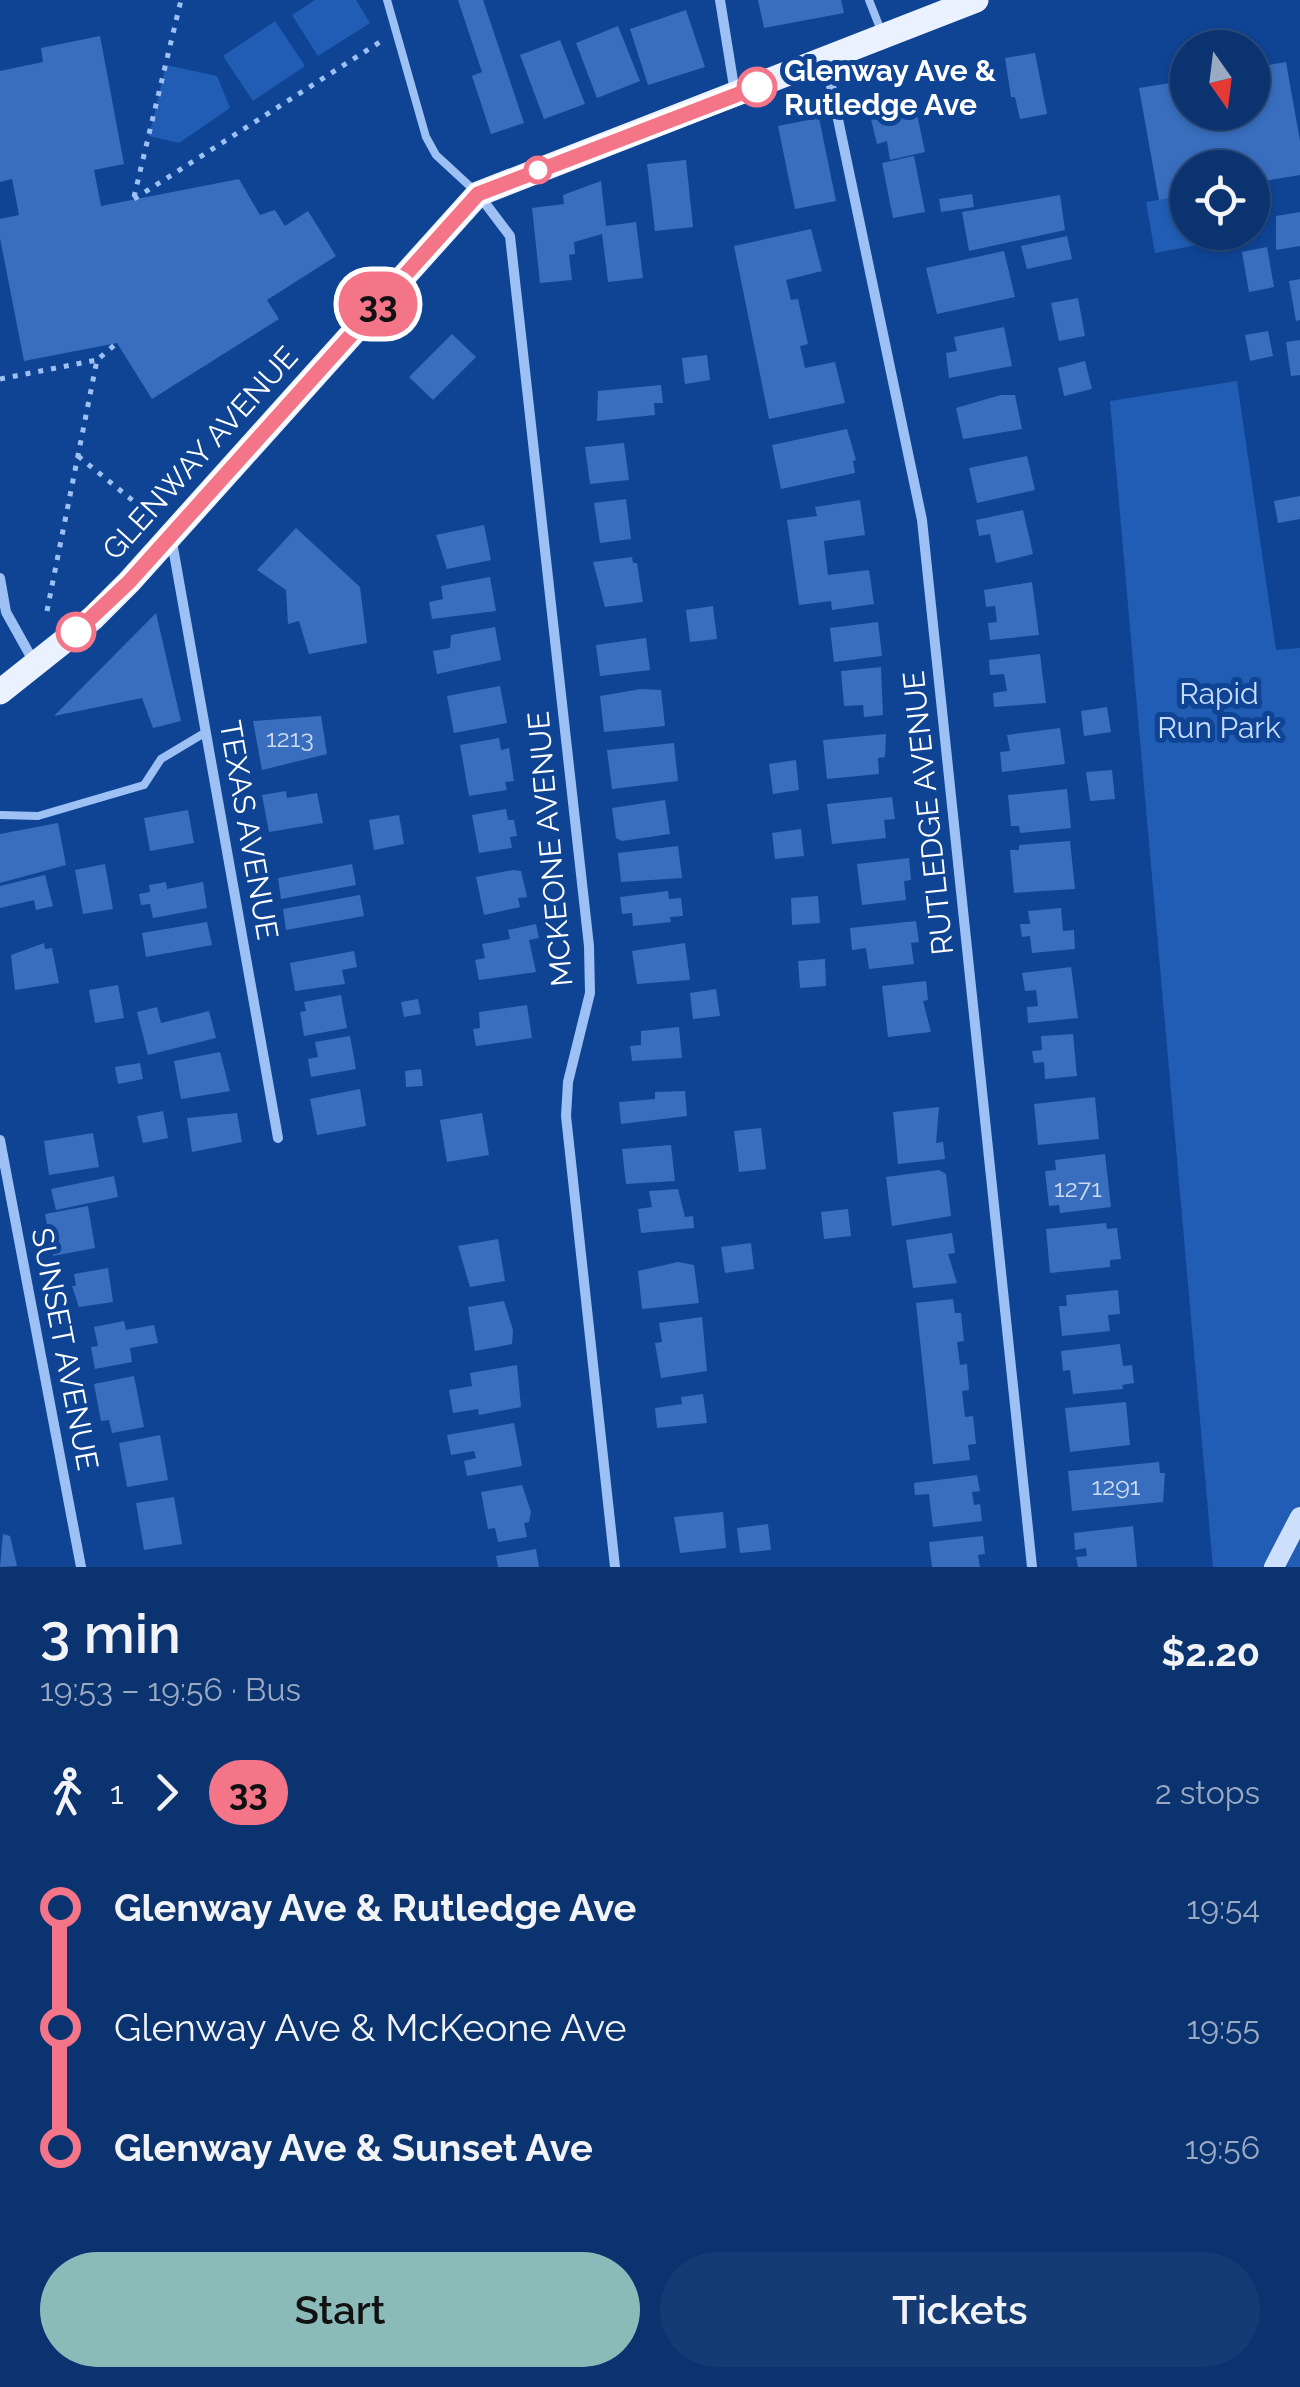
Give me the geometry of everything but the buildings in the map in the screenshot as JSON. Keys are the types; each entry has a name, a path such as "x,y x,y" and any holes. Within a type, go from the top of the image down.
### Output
{"main road":[{"name":"GLENWAY AVENUE","path":"0,692 94,618 478,194 976,0"}],"street":[{"path":"720,0 736,96"},
{"name":"RUTLEDGE AVENUE","path":"826,60 922,520 1032,1567"},
{"name":"MCKEONE AVENUE","path":"478,194 510,236 589,946 590,993 568,1082 566,1116 616,1567"},
{"name":"TEXAS AVENUE","path":"170,531 278,1138"},
{"path":"0,578 6,612 35,665"},
{"name":"SUNSET AVENUE","path":"0,1140 82,1567"},
{"path":"1274,1567 1300,1517"}],"lane":[{"path":"386,0 426,138 436,155 478,194"},
{"path":"869,0 884,38"},
{"path":"0,815 38,816 144,785 160,759 206,732"}],"path":[{"path":"181,0 134,199 396,32"},
{"path":"0,379 97,360 118,343"},
{"path":"47,611 97,360"},
{"path":"78,456 170,531"}],"green space":[{"path":"315,0 356,0 370,23 318,56 292,15"},
{"path":"275,21 305,66 253,101 223,56"},
{"path":"166,65 217,76 230,108 179,143 149,136"},
{"path":"1170,198 1171,250 1155,253 1146,202"},
{"name":"Rapid Run Park","path":"1237,381 1276,650 1300,648 1300,1567 1213,1567 1110,401"}],"bus line":[{"name":"33","path":"76,632 129,582 170,531 478,194 757,87"}],"place":[{"name":"Glenway Ave & Rutledge Ave","path":"757,87"}]}
